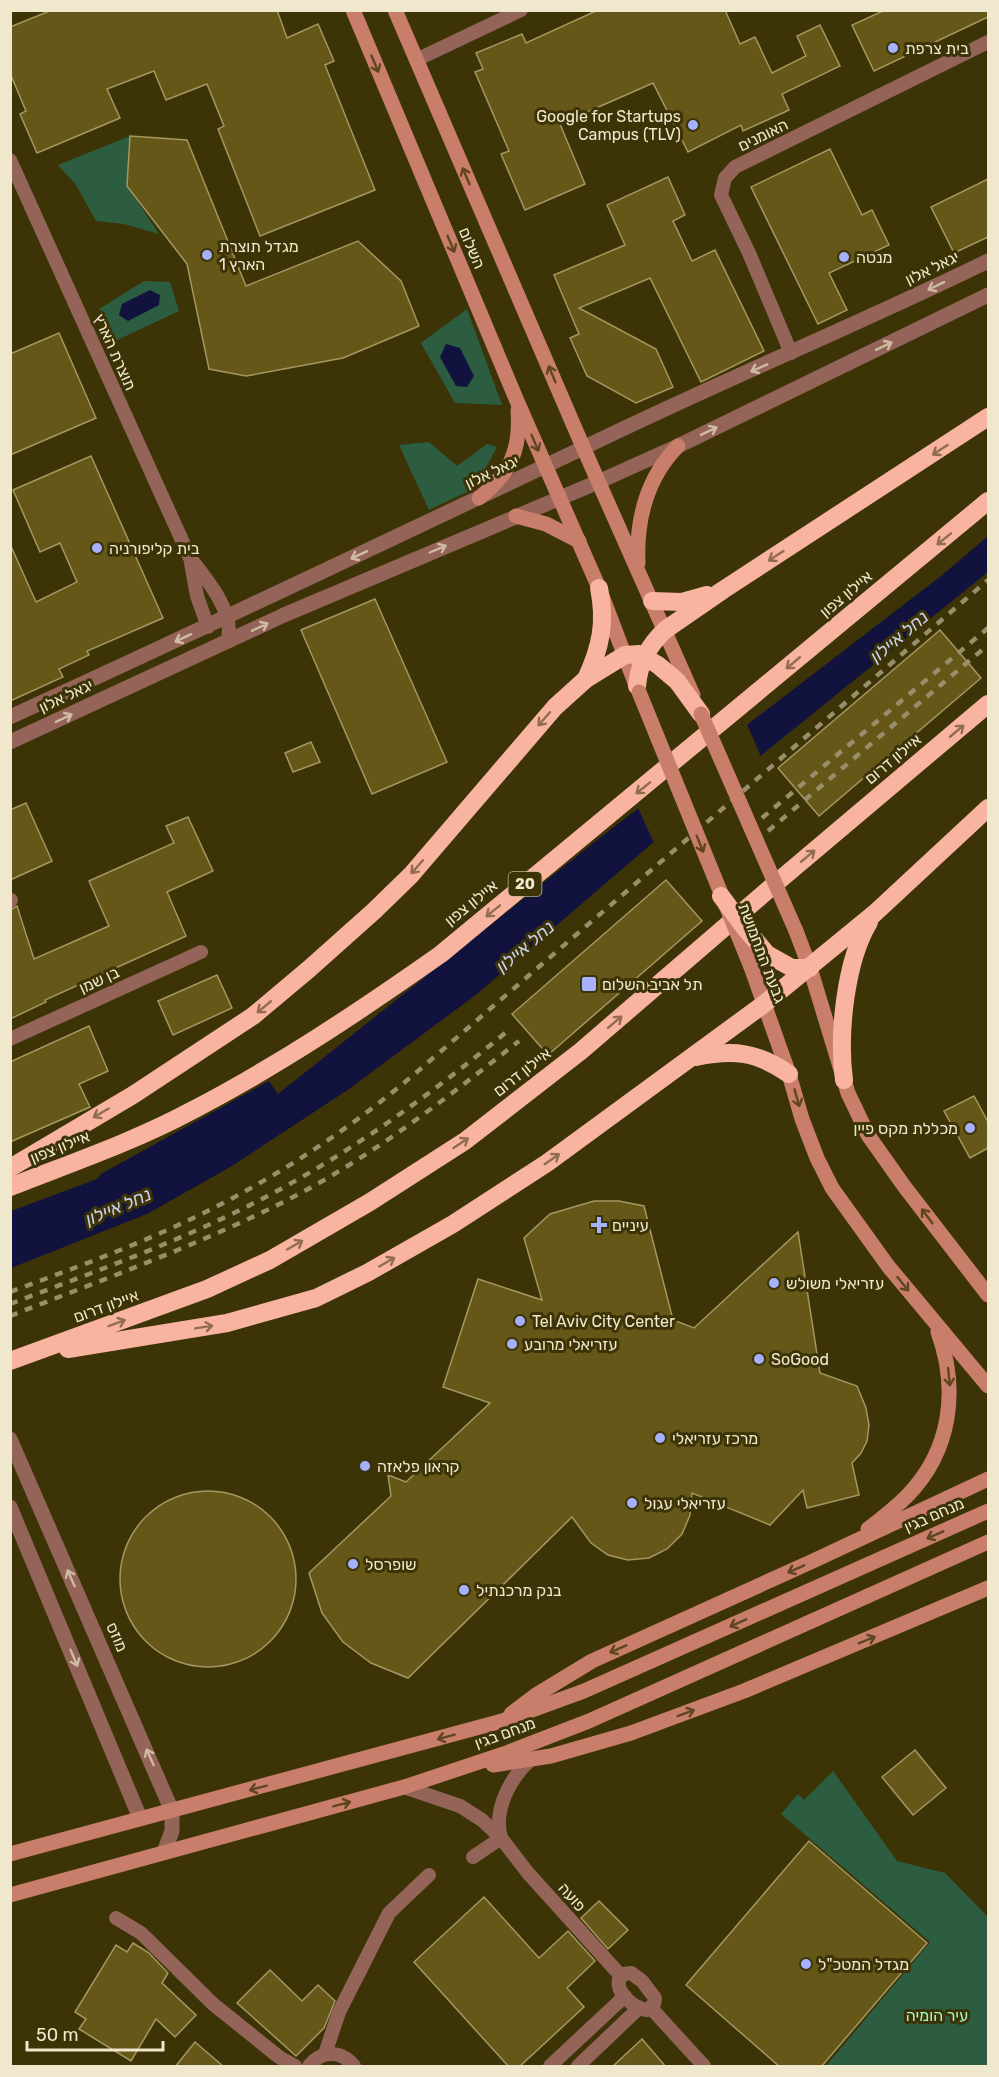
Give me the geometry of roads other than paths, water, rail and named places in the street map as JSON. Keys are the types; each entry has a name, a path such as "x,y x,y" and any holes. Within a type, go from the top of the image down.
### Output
{"highway":[{"path":"638,689 639,668 644,656 657,637 665,630 988,417"},
{"name":"איילון צפון","path":"10,1187 116,1145 190,1112 263,1072 374,1001 441,954 988,501"},
{"path":"586,679 593,664 603,626 603,608 599,588"},
{"path":"652,600 682,602 723,590"},
{"path":"10,1168 133,1095 235,1028 253,1016 309,969 411,875 555,708 586,679 630,653 644,656 672,666 677,681 701,714"},
{"name":"איילון דרום","path":"16,1359 207,1288 270,1260 370,1202 465,1141 580,1051 988,704"},
{"path":"16,1359 227,1323 316,1298 367,1273 453,1224 547,1163 764,1004 875,913 988,808"},
{"path":"721,896 767,954 792,968 810,968"},
{"path":"844,1080 843,1026 850,980 859,944 875,913"},
{"path":"686,1060 715,1053 744,1053 766,1060 789,1074"}],"main road":[{"name":"השלום","path":"353,10 560,498"},
{"name":"השלום","path":"395,10 598,482"},
{"path":"479,498 506,473 514,457 519,421 517,401"},
{"path":"638,569 638,529 644,505 661,469 678,446"},
{"path":"598,482 665,630 672,666"},
{"name":"גבעת התחמושת","path":"560,498 599,588 751,967 789,1074 802,1119 832,1188 888,1266 988,1386"},
{"path":"516,516 546,524 579,541"},
{"path":"701,714 796,931 856,1111 868,1135 911,1195 988,1295"},
{"path":"849,1545 907,1496 918,1483 934,1456 947,1424 950,1406 948,1367 933,1321"},
{"path":"502,1721 536,1695 592,1661 849,1545 988,1479"},
{"name":"מנחם בגין","path":"10,1854 502,1721 584,1691 988,1511"},
{"name":"מנחם בגין","path":"10,1894 404,1787 455,1770 589,1721 988,1542"},
{"path":"455,1770 551,1756 631,1733 734,1695 988,1588"}],"street":[{"path":"416,60 521,10"},
{"name":"האומנים","path":"791,353 722,195 725,178 735,167 988,42"},
{"name":"תוצרת הארץ","path":"10,160 190,558 212,588 227,618 230,633 227,642"},
{"name":"יגאל אלון","path":"10,717 208,627 583,447 988,261"},
{"name":"יגאל אלון","path":"10,742 284,615 678,446 988,295"},
{"name":"תוצרת הארץ","path":"190,558 198,596 208,627"},
{"name":"בן שמן","path":"10,1039 201,952"},
{"name":"מוזס","path":"12,1445 172,1811"},
{"path":"10,1507 140,1818"},
{"path":"473,1857 501,1838 498,1822 504,1798 517,1774 531,1759"},
{"name":"פועה","path":"404,1787 460,1806 482,1820 501,1838 528,1873 621,1976"},
{"path":"164,1852 172,1831 172,1811"},
{"path":"326,2054 339,2012 389,1913 429,1875"},
{"path":"116,1918 141,1933 213,2004 279,2057 295,2067"},
{"path":"578,2067 645,2008 656,1998 637,1976 631,1973 621,1976 617,1983 625,1996 645,2008 704,2067"},
{"path":"550,2067 625,1996"},
{"path":"309,2067 319,2056 326,2054 342,2055 354,2066"}],"water":[{"path":"150,290 160,295 159,305 128,321 119,315 122,304"},
{"path":"446,344 460,348 474,376 467,387 456,386 440,357"},
{"name":"נחל איילון","path":"988,536 988,572 649,846 477,994 349,1089 232,1166 147,1214 11,1268 11,1211 97,1179 101,1174 269,1081 278,1094 601,837 941,576"}],"railway":[{"path":"10,1292 135,1244 207,1211 269,1178 357,1120 411,1077 988,580"},
{"path":"762,818 988,628"},
{"path":"768,831 988,645"},
{"path":"10,1304 191,1233 285,1187 352,1146 417,1102 510,1029"},
{"path":"10,1316 193,1244 299,1194 385,1142 519,1041"}],"place":[{"name":"בית צרפת","path":"893,48"},
{"name":"Google for Startups Campus (TLV)","path":"693,125"},
{"name":"מגדל תוצרת הארץ 1","path":"207,255"},
{"name":"מנטה","path":"844,257"},
{"name":"בית קליפורניה","path":"97,548"},
{"name":"תל אביב השלום","path":"589,984"},
{"name":"מכללת מקס פיין","path":"970,1128"},
{"name":"עיניים","path":"599,1225"},
{"name":"עזריאלי משולש","path":"774,1283"},
{"name":"Tel Aviv City Center","path":"520,1321"},
{"name":"עזריאלי מרובע","path":"512,1344"},
{"name":"SoGood","path":"759,1359"},
{"name":"מרכז עזריאלי","path":"660,1438"},
{"name":"קראון פלאזה","path":"365,1466"},
{"name":"עזריאלי עגול","path":"632,1503"},
{"name":"שופרסל","path":"353,1564"},
{"name":"בנק מרכנתיל","path":"464,1590"},
{"name":"מגדל המטכ\"ל","path":"806,1964"}],"park label":[{"name":"עיר הומיה","path":"937,2015"}]}
